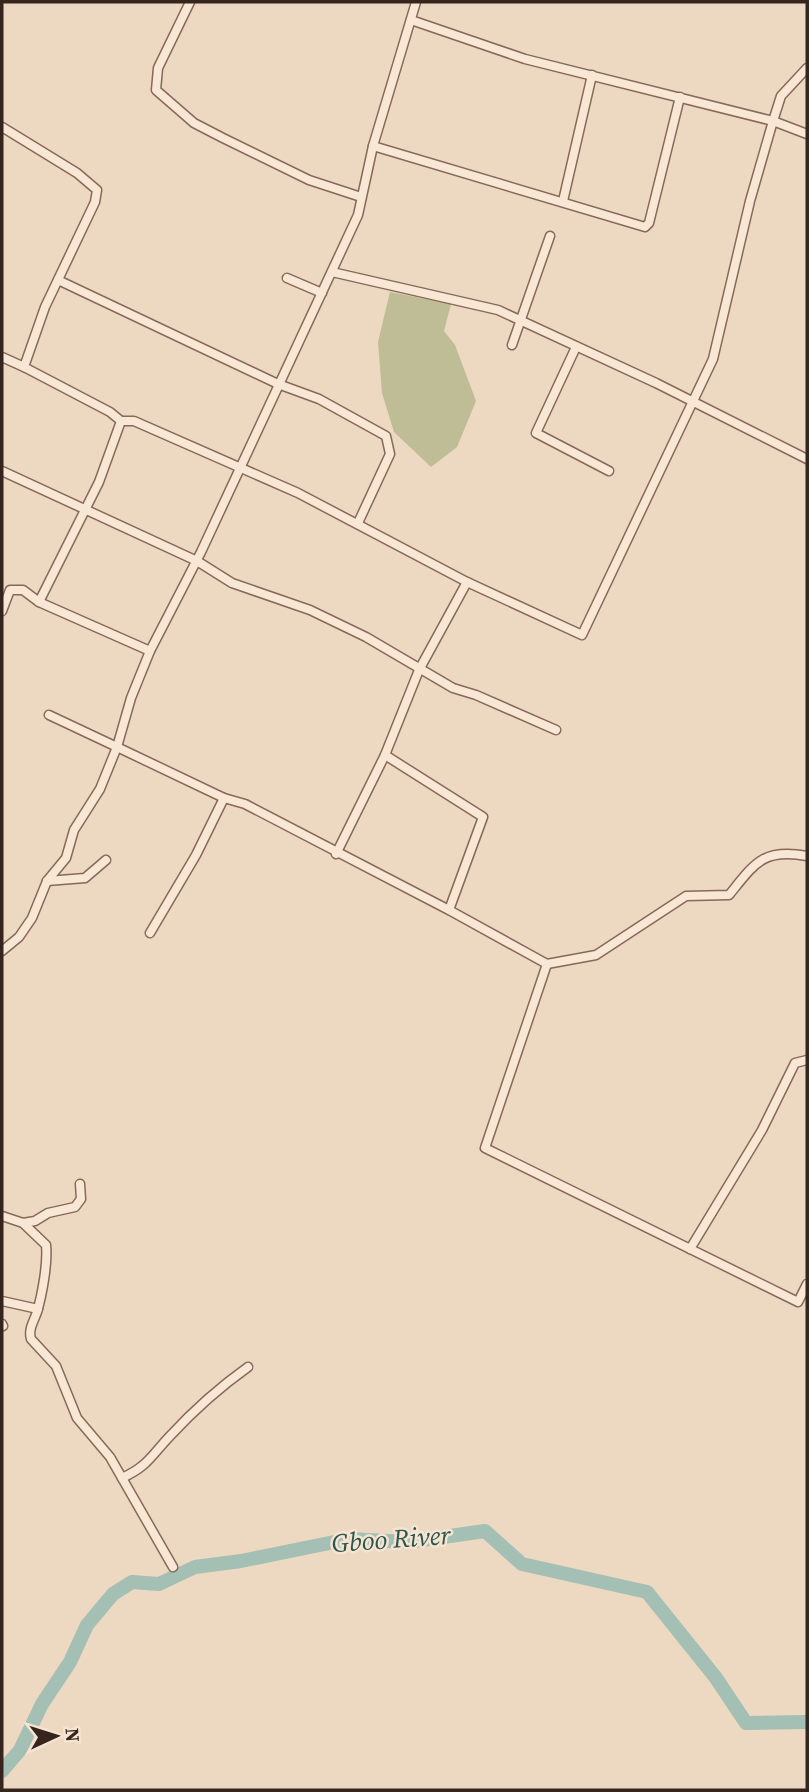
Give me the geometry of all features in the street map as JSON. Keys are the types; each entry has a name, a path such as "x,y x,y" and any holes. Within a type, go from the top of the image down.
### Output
{"street":[{"path":"191,2 158,68 156,90 194,123 309,180 361,197"},
{"path":"2,951 19,937 27,926 47,881 66,858 74,830 100,789 150,651 197,561 358,215 373,146 416,2"},
{"path":"411,20 525,59 773,121 807,134"},
{"path":"2,357 110,412 121,421 134,421 240,470 298,493 467,582 582,635 695,402 713,359 750,201 781,96 807,68"},
{"path":"563,201 592,75"},
{"path":"373,146 465,172 493,184 648,226 680,97"},
{"path":"2,127 77,173 97,190 96,202 58,280 24,367"},
{"path":"512,345 523,322 550,236"},
{"path":"332,272 498,310 695,402 807,459"},
{"path":"287,278 322,293"},
{"path":"58,280 278,384 319,399 386,436 390,454 358,523"},
{"path":"576,347 536,433 609,471"},
{"path":"39,602 86,508 121,421"},
{"path":"2,471 197,561 232,583 310,610 366,637 453,688 556,730"},
{"path":"336,854 385,755 419,670 467,582"},
{"path":"2,583 10,590 23,590 39,602 150,651"},
{"path":"2,611 10,590"},
{"path":"49,715 224,798 245,804 547,964 596,955 686,896 729,895 754,864 781,851 807,856"},
{"path":"385,755 483,817 449,910"},
{"path":"150,933 196,855 224,798"},
{"path":"47,881 85,878 106,860"},
{"path":"547,964 485,1148 797,1302 807,1284"},
{"path":"690,1249 762,1130 795,1063 807,1060"},
{"path":"23,1223 79,1204 80,1184"},
{"path":"2,1216 23,1223 46,1245 47,1266 38,1309 29,1333 31,1339 55,1366 77,1418 102,1446 154,1531 162,1553 173,1567"},
{"path":"2,1301 38,1309"},
{"path":"122,1478 142,1469 205,1402 248,1367"}],"shaded area":[{"path":"390,292 451,304 444,331 455,345 476,401 457,447 431,467 394,432 382,393 378,342"}],"waterway":[{"name":"Gboo River","path":"2,1771 20,1750 42,1704 70,1662 87,1625 113,1594 132,1582 159,1584 195,1567 241,1561 349,1539 408,1542 485,1531 522,1564 647,1592 716,1678 746,1723 807,1722"}]}
